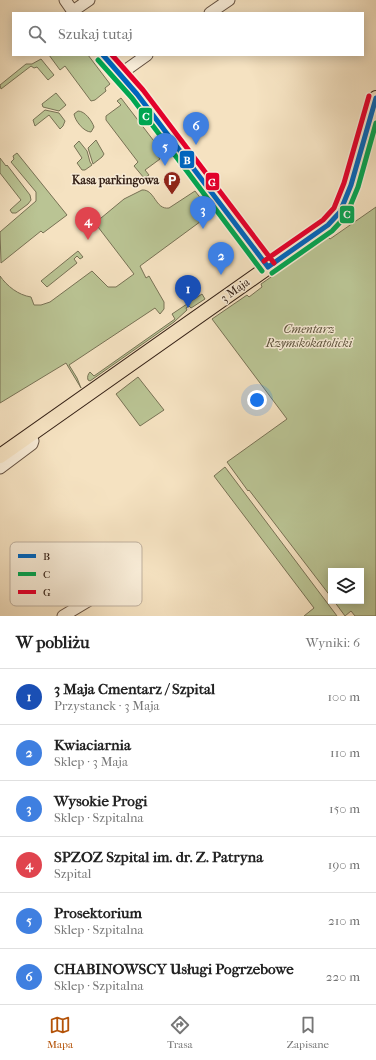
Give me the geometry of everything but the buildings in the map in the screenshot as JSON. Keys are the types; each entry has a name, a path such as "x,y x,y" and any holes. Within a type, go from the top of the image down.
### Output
{"main road":[{"name":"3 Maja","path":"0,456 328,225 340,212 351,185 373,119 376,98"}],"street":[{"path":"65,0 73,12 89,0"},
{"path":"211,12 229,0"},
{"path":"104,56 137,94 268,267"},
{"path":"119,75 147,56"},
{"path":"0,468 32,444 33,441 30,435"},
{"path":"62,616 79,606"}],"green space":[{"path":"50,56 89,56 110,84 105,88 106,91 95,100 91,101 65,66 60,70"},
{"path":"41,59 54,75 48,80 37,67 34,68 31,66 1,89 0,85 26,64 32,64"},
{"path":"56,93 66,105 59,111 43,107 42,104"},
{"path":"121,98 160,149 158,156 160,159 145,170 149,175 144,178 134,166 138,162 106,120 106,116 121,105 117,101"},
{"path":"45,110 59,113 65,121 60,129 49,115 35,126 33,120"},
{"path":"78,111 86,114 92,122 94,127 91,132 88,132 80,126 76,120 74,114"},
{"path":"96,140 104,154 93,164 88,148"},
{"path":"79,141 87,151 92,165 85,170 82,170 77,163 82,158 74,146"},
{"path":"17,153 67,215 43,233 41,231 1,263 0,232 36,201 36,192 11,162 14,159 13,156"},
{"path":"0,158 30,195 31,200 28,204 16,213 12,213 10,210 21,200 0,173"},
{"path":"142,190 150,193 164,208 169,208 195,191 212,213 140,266 146,278 149,276 164,302 164,309 160,314 155,308 69,365 81,388 66,363 0,403 0,276 13,290 31,297 34,305 41,305 50,302 92,271 108,287 116,287 134,274 95,223 124,199"},
{"name":"Cmentarz Rzymskokatolicki","path":"376,207 376,616 355,616 351,611 345,616 336,604 364,604 364,568 328,568 328,593 227,462 287,419 212,319 247,295 249,297 262,287 261,284 328,237 330,239"},
{"path":"78,251 83,257 80,259 77,256 74,259 77,263 47,287 41,281"},
{"path":"202,294 205,299 191,308 189,306 186,308 187,310 174,322 90,381 88,380 90,372 94,376 175,319 172,314"},
{"path":"138,377 164,410 140,426 116,394"},
{"path":"225,467 337,616 304,616 314,608 214,476"}],"transit line":[{"name":"B","path":"104,56 137,94 268,267"},
{"name":"G","path":"113,56 143,90 274,263"},
{"name":"C","path":"98,60 132,98 262,271"},
{"name":"G","path":"264,261 323,220 334,208 344,183 369,96"},
{"name":"B","path":"268,267 328,225 340,212 351,185 376,98"},
{"name":"C","path":"272,273 332,231 346,216 358,187 376,123"}],"place":[{"name":"CHABINOWSCY Usługi Pogrzebowe","path":"196,145"},
{"name":"Prosektorium","path":"165,166"},
{"name":"Kasa parkingowa","path":"172,195"},
{"name":"Wysokie Progi","path":"203,229"},
{"name":"SPZOZ Szpital im. dr. Z. Patryna","path":"88,240"},
{"name":"Kwiaciarnia","path":"221,275"},
{"name":"3 Maja Cmentarz / Szpital","path":"188,308"}]}
